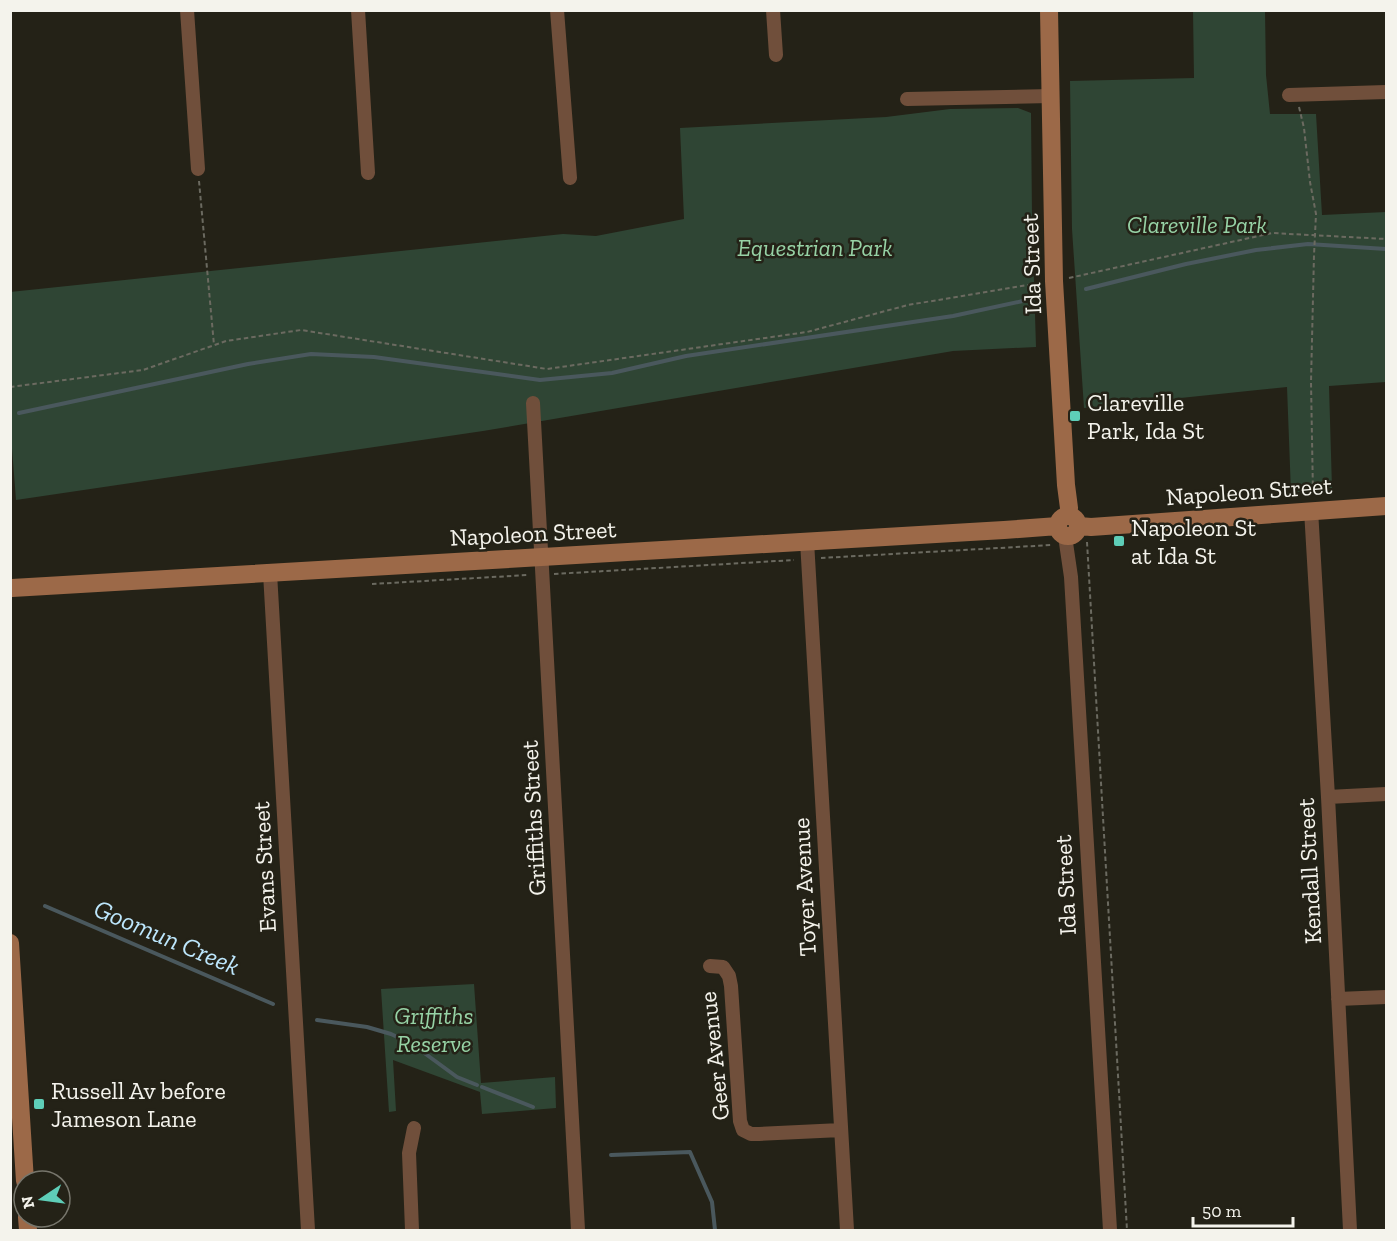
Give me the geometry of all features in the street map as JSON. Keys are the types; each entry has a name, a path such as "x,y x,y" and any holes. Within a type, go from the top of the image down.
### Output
{"street":[{"path":"187,10 198,170"},
{"path":"358,10 368,173"},
{"path":"557,10 570,178"},
{"path":"773,10 776,55"},
{"name":"Ida Street","path":"1049,10 1054,281 1066,485 1071,529 1071,577 1110,1230"},
{"path":"1293,95 1386,92"},
{"path":"907,99 1050,96"},
{"name":"Griffiths Street","path":"533,403 578,1230"},
{"name":"Napoleon Street","path":"11,588 1004,530 1071,529 1386,506"},
{"name":"Kendall Street","path":"1311,510 1350,1230"},
{"name":"Toyer Avenue","path":"807,541 847,1230"},
{"name":"Evans Street","path":"270,573 308,1230"},
{"path":"1328,797 1386,794"},
{"path":"10,943 24,1169"},
{"name":"Geer Avenue","path":"710,966 723,967 729,976 740,1120 743,1130 751,1134 841,1130"},
{"path":"1338,999 1386,997"},
{"path":"412,1230 409,1154 414,1128"}],"path":[{"path":"1293,95 1304,128 1316,214 1311,382 1313,493 1311,510"},
{"path":"198,170 214,345"},
{"path":"10,387 142,370 226,341 301,330 547,369 807,332 908,305 1054,281 1272,233 1386,239"},
{"name":"Ida Street","path":"1071,529 1127,1230"}],"green space":[{"name":"Clareville Park","path":"1193,11 1265,11 1266,75 1270,114 1316,114 1322,215 1386,212 1386,382 1329,386 1332,488 1291,493 1287,387 1084,408 1072,229 1070,81 1194,78"},
{"name":"Equestrian Park","path":"1018,108 1031,113 1036,347 953,351 483,431 16,500 10,423 10,292 563,234 596,236 684,219 680,128 886,117 950,109"},
{"name":"Griffiths Reserve","path":"474,984 481,1083 555,1077 556,1108 482,1114 480,1092 393,1060 396,1111 389,1112 381,989"}],"waterway":[{"path":"1086,289 1186,264 1256,250 1308,244 1386,249"},
{"path":"19,413 248,364 311,354 374,357 540,380 612,373 686,356 953,316 1032,299"},
{"name":"Goomun Creek","path":"45,906 273,1004"},
{"name":"Goomun Creek","path":"317,1020 367,1027 391,1034 412,1044 457,1077 477,1085"},
{"name":"Goomun Creek","path":"482,1087 533,1107"},
{"name":"Goomun Creek","path":"611,1155 690,1152 712,1202 715,1230"}],"place":[{"name":"Clareville Park, Ida St","path":"1075,416"},
{"name":"Napoleon St at Ida St","path":"1119,541"},
{"name":"Russell Av before Jameson Lane","path":"39,1104"}]}
